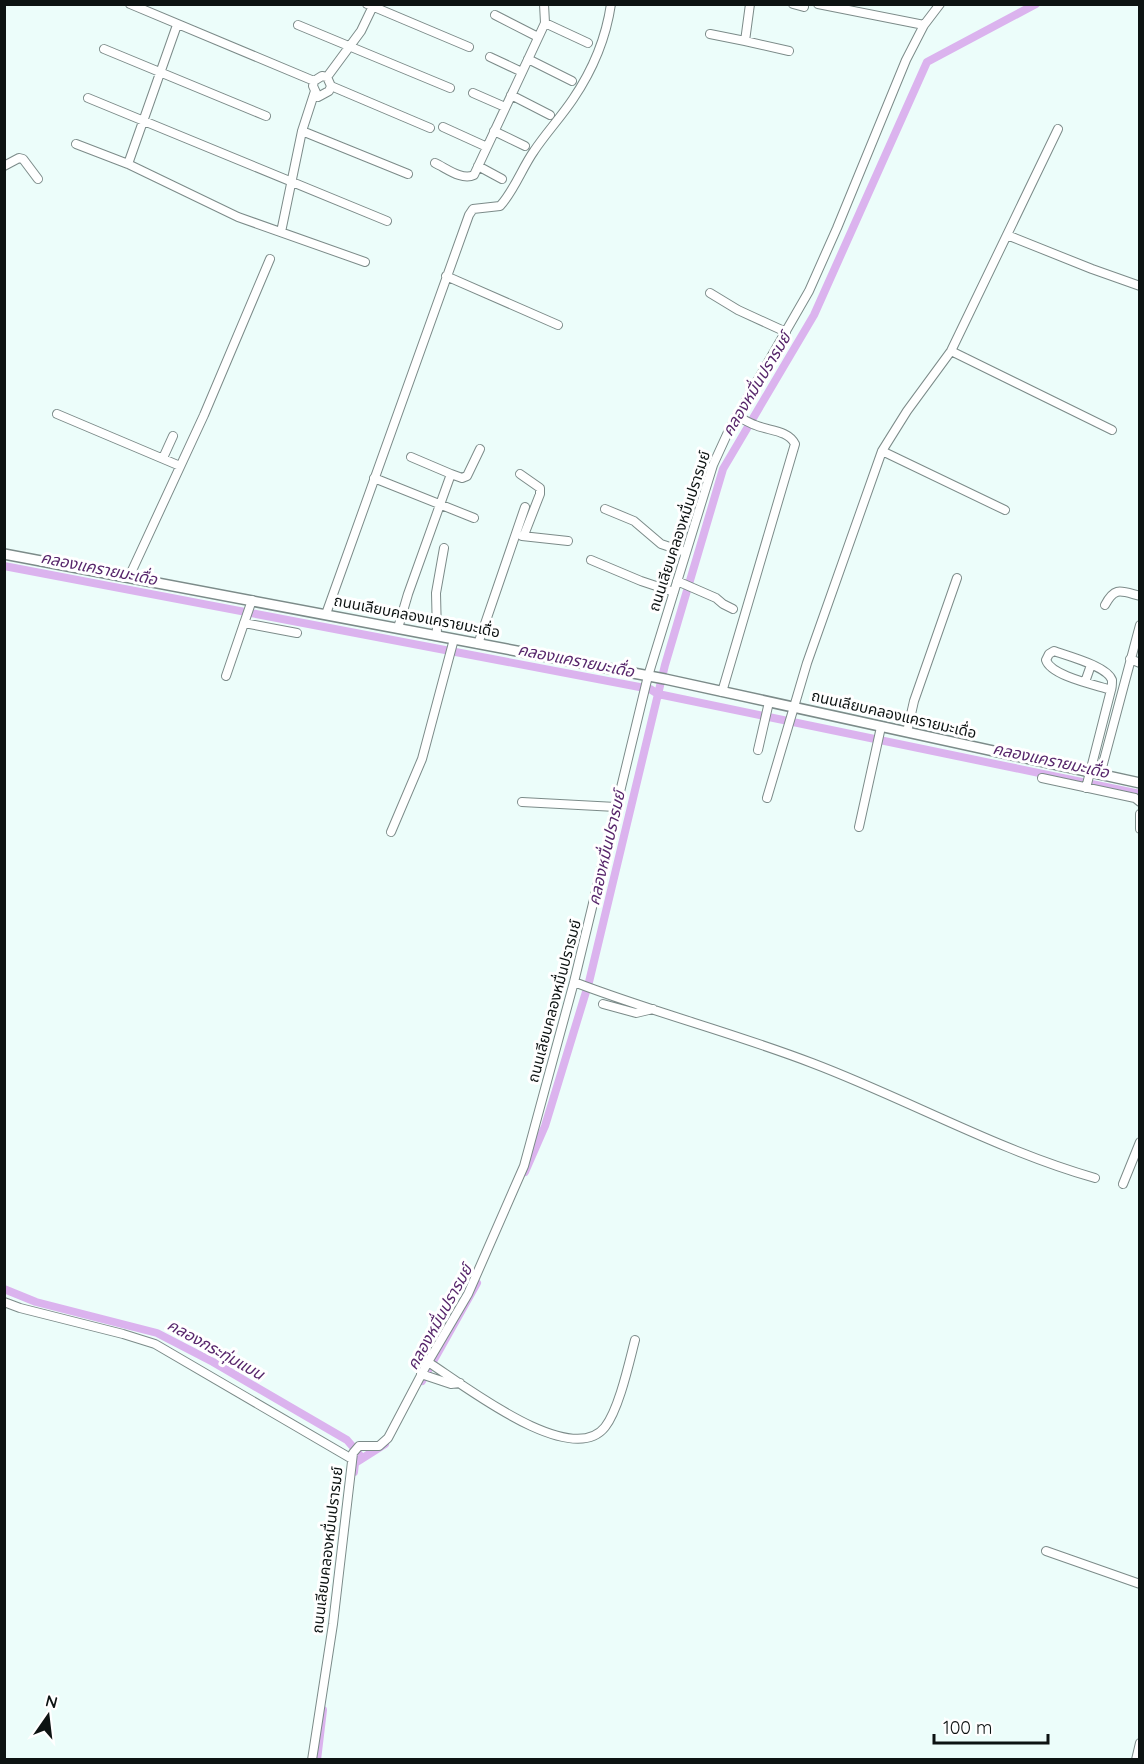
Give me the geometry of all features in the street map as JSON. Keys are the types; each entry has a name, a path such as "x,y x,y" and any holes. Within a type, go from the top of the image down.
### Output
{"street":[{"path":"130,4 314,81"},
{"path":"435,163 462,176 474,175 545,23 544,4"},
{"path":"326,614 446,276 473,209 500,206 505,201 537,146 574,98 602,42 611,4"},
{"path":"745,41 750,4"},
{"name":"ถนนเลียบคลองหมื่นปรารมย์","path":"312,1760 333,1624 354,1453 361,1446 379,1446 386,1442 424,1375 433,1365 468,1294 524,1166 580,984 616,807 644,692 654,679 677,581 713,465 737,416 809,291 906,60 924,25 940,4"},
{"path":"327,77 350,46 371,5 469,47"},
{"path":"806,5 924,25"},
{"path":"495,15 538,37"},
{"path":"545,23 588,43"},
{"path":"128,164 177,25"},
{"path":"298,25 450,88"},
{"path":"710,34 789,51"},
{"path":"104,49 266,116"},
{"path":"489,57 522,72"},
{"path":"528,59 572,81"},
{"path":"314,81 317,77 327,77"},
{"path":"314,81 318,97 329,91 331,86 327,77"},
{"path":"331,86 430,128"},
{"path":"281,232 302,131 315,91"},
{"path":"473,93 505,107"},
{"path":"511,95 550,115"},
{"path":"88,99 387,221"},
{"path":"442,127 486,147"},
{"path":"767,798 791,714 882,451 907,411 951,351 1058,129"},
{"path":"302,131 408,174"},
{"path":"494,131 525,146"},
{"path":"76,144 128,164 238,217 365,262"},
{"path":"4,166 19,158 23,159 38,179"},
{"path":"478,166 502,179"},
{"path":"1007,235 1140,286"},
{"path":"129,578 270,259"},
{"path":"446,276 558,325"},
{"path":"710,293 738,310 786,332"},
{"path":"951,351 1112,430"},
{"path":"57,414 180,466"},
{"path":"722,692 795,444 786,434 754,425 737,416"},
{"path":"163,458 173,436"},
{"path":"411,457 462,478 467,476 480,449"},
{"path":"882,451 1005,510"},
{"path":"398,628 408,594 452,474"},
{"path":"520,474 540,488 540,494 524,535"},
{"path":"374,478 474,518"},
{"path":"478,644 525,507"},
{"path":"605,509 634,521 661,544 685,552"},
{"path":"515,536 524,535 568,541"},
{"path":"437,635 436,593 444,548"},
{"name":"ถนนเลียบคลองแครายมะเดื่อ","path":"4,554 437,635 452,647 478,644 722,692 768,709 880,734 907,732 1090,779 1140,783"},
{"path":"591,560 653,586 674,592"},
{"path":"907,732 914,701 957,578"},
{"path":"677,581 716,598 733,609"},
{"path":"1105,605 1114,592 1123,591 1140,596"},
{"path":"226,676 252,600"},
{"path":"247,616 297,633"},
{"path":"1090,779 1140,625"},
{"path":"391,832 422,759 452,647"},
{"path":"1090,779 1111,690 1112,681 1107,673 1090,665 1054,651 1049,654 1046,660 1047,665 1060,673 1111,690"},
{"path":"1130,659 1140,663"},
{"path":"1085,682 1090,665"},
{"path":"758,750 768,709"},
{"path":"859,827 880,734"},
{"path":"1042,778 1090,779 1140,802"},
{"path":"522,802 616,807"},
{"path":"1140,814 1140,829"},
{"path":"580,984 812,1063 1046,1163 1095,1178"},
{"path":"603,1004 636,1012 653,1009"},
{"path":"1123,1184 1139,1148"},
{"path":"4,1302 155,1344 354,1453"},
{"path":"433,1365 499,1409 545,1432 558,1436 592,1438 609,1421 635,1340"},
{"path":"424,1375 451,1384 460,1383"},
{"path":"1046,1551 1140,1584"},
{"path":"1136,1760 1140,1743"}],"waterway":[{"name":"คลองหมื่นปรารมย์","path":"525,1172 545,1126 589,982 665,665 723,469 814,315 927,62 1036,4"},
{"name":"คลองแครายมะเดื่อ","path":"4,566 650,689 658,694 1140,794"},
{"name":"คลองหมื่นปรารมย์","path":"422,1381 477,1283"},
{"name":"คลองกระทุ่มแบน","path":"4,1289 36,1302 157,1333 213,1362 347,1440 359,1454"},
{"name":"คลองหมื่นปรารมย์","path":"354,1472 355,1463 385,1444"},
{"name":"คลองหมื่นปรารมย์","path":"317,1760 323,1710"}]}
